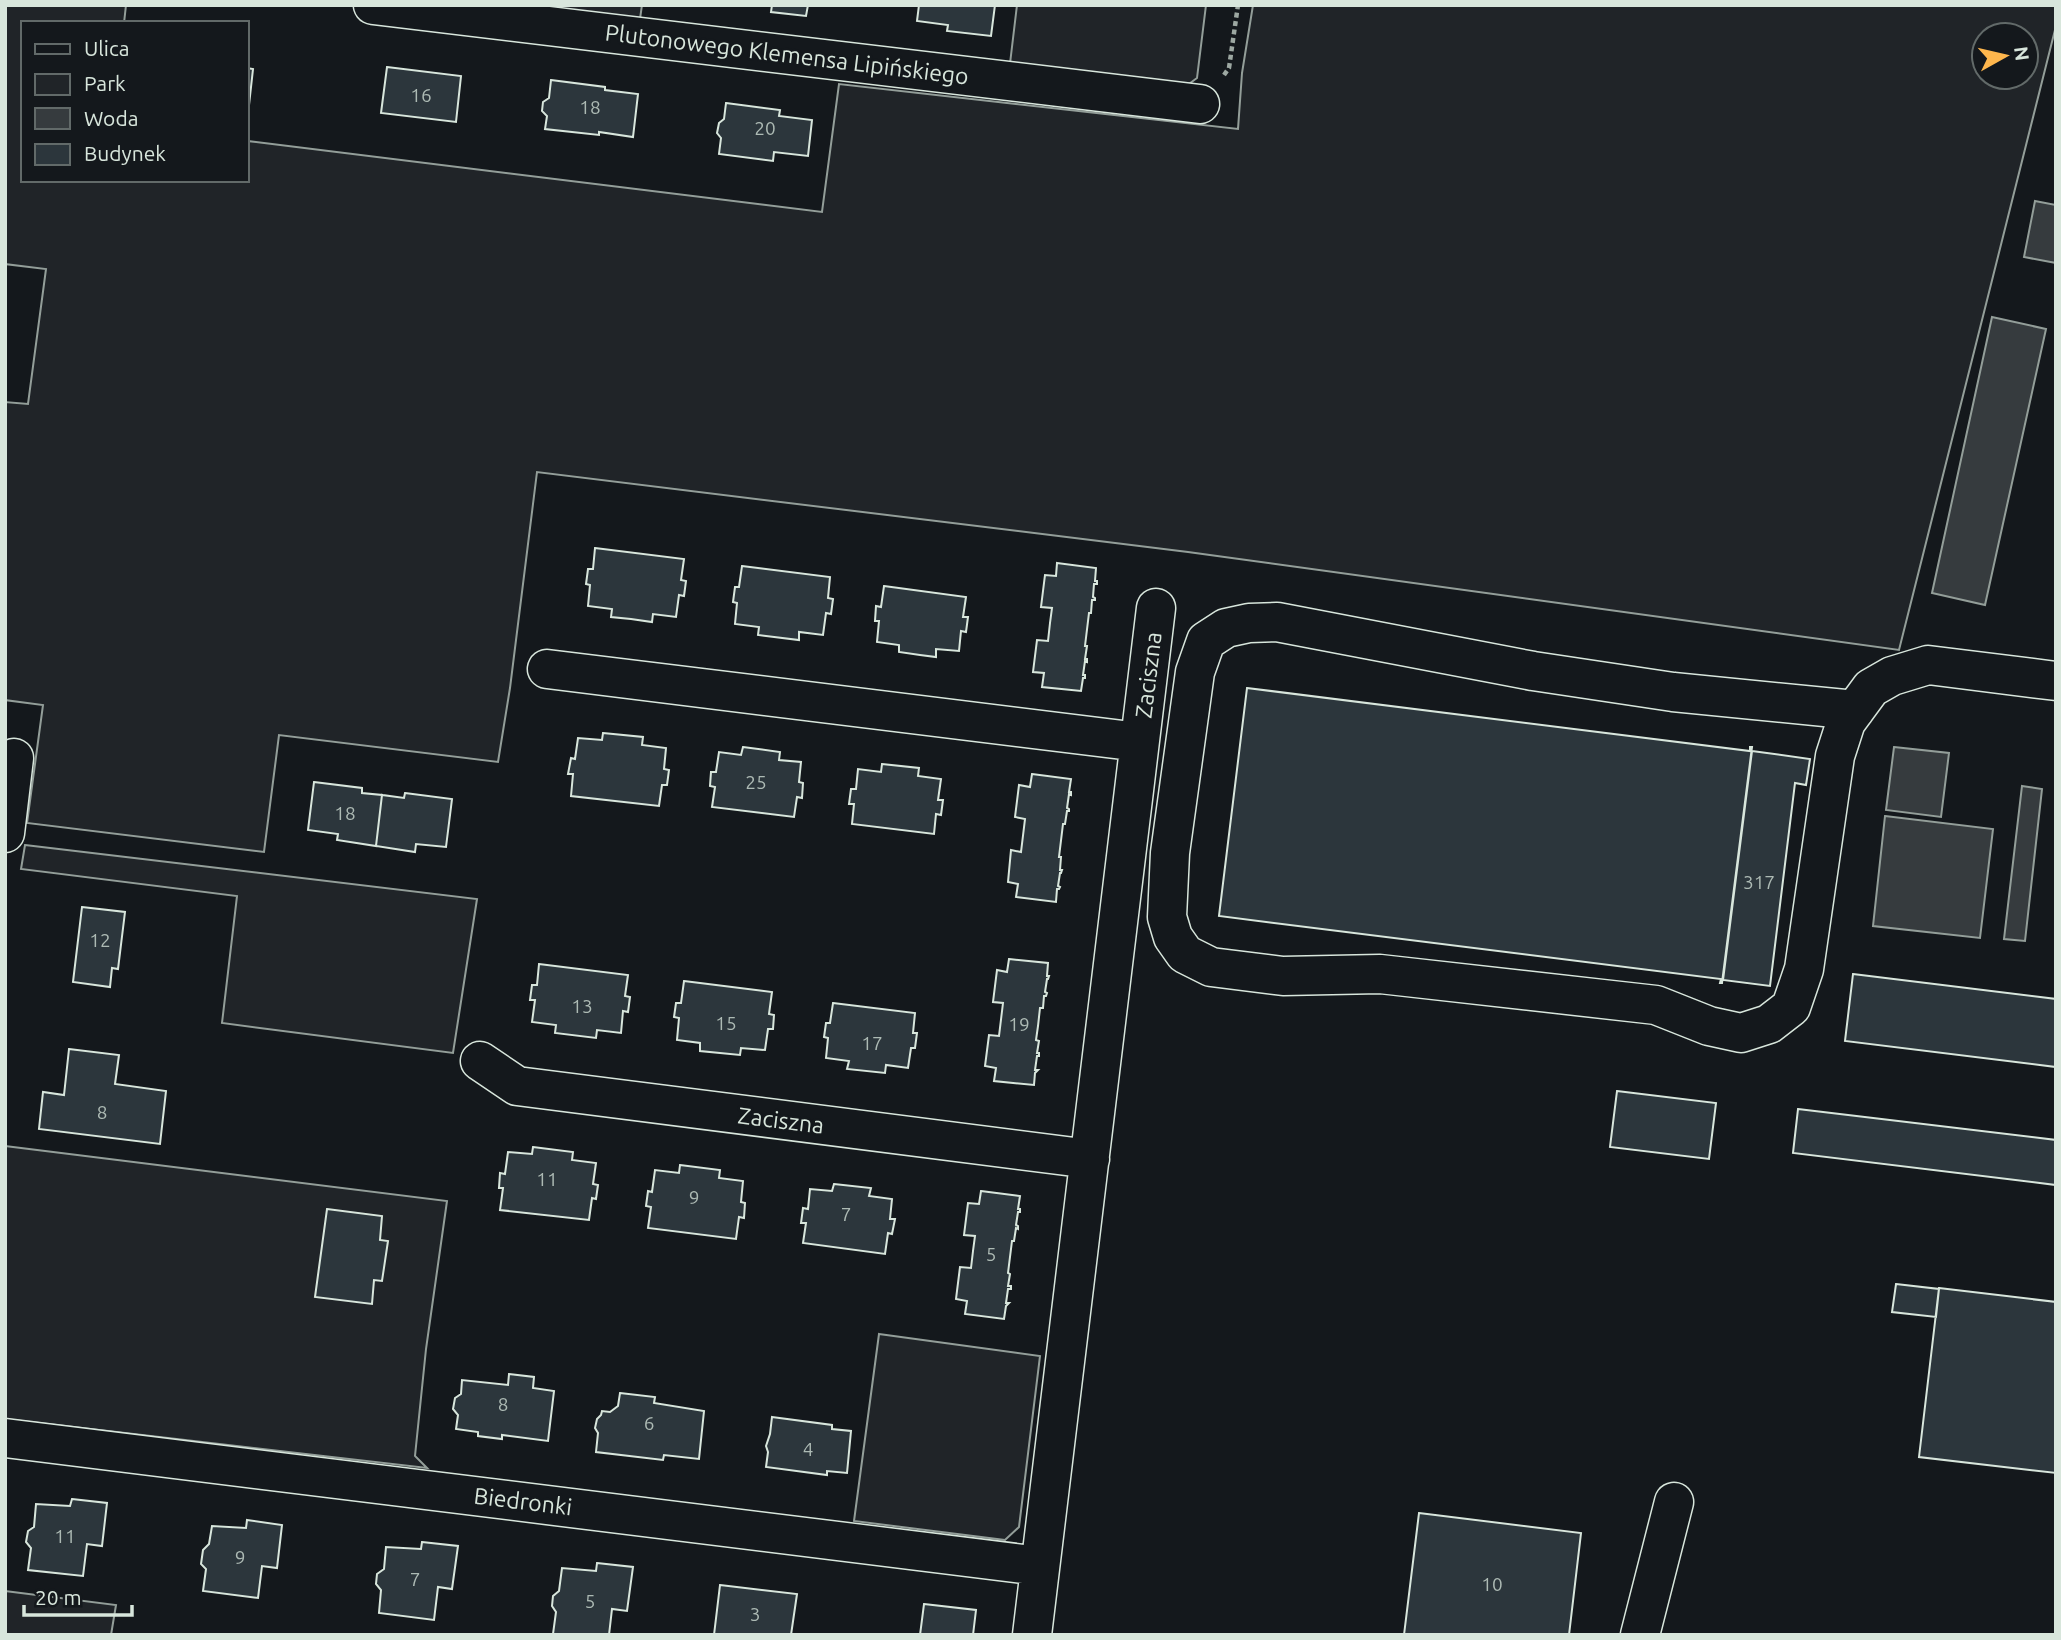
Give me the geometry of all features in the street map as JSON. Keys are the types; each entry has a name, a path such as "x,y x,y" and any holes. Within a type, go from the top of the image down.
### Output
{"street":[{"name":"Plutonowego Klemensa Lipińskiego","path":"373,5 1200,104"},
{"name":"Zaciszna","path":"1032,1635 1156,608"},
{"path":"1855,710 1674,692 1533,671 1278,622 1249,622 1226,628 1206,641 1195,672 1170,853 1167,917 1173,937 1185,954 1211,967 1283,976 1380,974 1610,999 1656,1005 1709,1026 1741,1033 1769,1024 1791,1007 1804,969 1836,756 1846,722 1855,710 1871,688 1892,676 1928,665 2056,681"},
{"name":"Zaciszna","path":"547,669 1139,742"},
{"path":"5,834 15,758"},
{"name":"Zaciszna","path":"480,1061 517,1086 1090,1159"},
{"name":"Biedronki","path":"5,1438 1040,1566"},
{"path":"1640,1635 1674,1502"}],"path":[{"path":"1200,104 1229,68 1238,5"}],"green space":[{"path":"5,5 126,5 124,21 21,21 21,182 248,182 248,141 822,212 839,84 1238,129 1242,73 1253,5 2056,5 2056,26 2040,90 2040,21 1970,21 1970,91 2040,91 1899,650 1188,552 537,472 498,762 279,735 264,852 27,823 43,705 5,700 5,402 28,404 46,269 5,264"},
{"path":"479,5 642,5 639,26"},
{"path":"1017,5 1206,5 1197,78 1178,92 1009,72"},
{"path":"25,845 477,899 453,1053 222,1023 237,896 21,869"},
{"path":"5,1146 447,1201 426,1349 415,1456 427,1468 5,1419"},
{"path":"879,1334 1040,1356 1019,1527 1005,1540 854,1521"},
{"path":"5,1591 116,1605 111,1635 5,1635"}],"water":[{"path":"2035,201 2056,205 2056,263 2024,257"},
{"path":"1992,317 2046,329 1985,605 1932,593"},
{"path":"1894,747 1949,753 1941,817 1886,810"},
{"path":"2022,786 2042,789 2025,941 2004,939"},
{"path":"1885,816 1993,829 1980,938 1873,926"}],"building":[{"path":"772,5 808,5 806,16 771,12"},
{"path":"919,5 995,5 991,36 947,31 948,25 917,21"},
{"path":"387,67 461,76 456,122 381,113"},
{"path":"248,68 253,69 248,114"},
{"path":"551,80 638,94 633,137 545,129 547,116 542,111 543,102 549,98"},
{"path":"726,103 780,110 779,116 812,120 808,156 774,152 773,161 719,154 721,138 717,133 719,123 724,119"},
{"path":"595,548 684,559 681,580 686,581 684,596 679,595 676,617 653,614 652,622 611,617 612,609 588,606 590,585 586,584 588,569 593,569"},
{"path":"1057,563 1096,568 1097,584 1094,584 1095,600 1092,600 1089,613 1085,646 1087,662 1085,661 1085,678 1081,691 1042,687 1044,673 1033,672 1037,640 1048,641 1052,608 1041,607 1045,575 1056,576"},
{"path":"742,566 830,577 828,598 833,599 831,614 826,613 823,635 799,632 799,640 758,635 759,627 735,624 737,603 733,602 735,587 739,587"},
{"path":"884,586 966,597 963,617 968,617 966,632 961,631 959,651 936,649 936,657 899,652 899,645 877,642 879,621 875,621 876,606 881,607"},
{"path":"1247,688 1750,751 1752,747 1722,983 1721,979 1219,916"},
{"path":"603,733 643,737 642,745 666,748 664,769 669,770 667,785 662,785 659,806 571,796 573,774 568,774 571,758 575,759 578,738 602,740"},
{"path":"743,747 780,752 779,760 801,762 799,782 803,783 802,798 797,797 794,817 712,807 715,787 710,786 711,772 716,772 719,752 741,755"},
{"path":"1752,751 1810,759 1806,785 1795,783 1770,986 1723,980"},
{"path":"882,764 919,768 918,776 941,779 938,800 943,800 941,815 936,814 934,834 852,824 854,804 849,804 851,789 856,789 858,769 881,772"},
{"path":"1032,774 1071,779 1071,795 1069,794 1067,808 1069,811 1063,824 1059,857 1062,870 1056,902 1016,897 1018,884 1008,882 1011,850 1021,852 1025,819 1015,817 1019,785 1030,787"},
{"path":"314,782 362,788 362,793 382,795 376,846 337,840 338,834 308,830"},
{"path":"405,793 452,799 446,847 416,844 415,852 376,846 382,795 404,798"},
{"path":"82,907 125,912 118,969 112,968 110,987 73,982"},
{"path":"1009,959 1048,963 1047,993 1044,996 1043,1008 1040,1008 1036,1040 1039,1041 1039,1056 1034,1085 994,1081 996,1068 985,1066 989,1035 999,1036 1003,1003 993,1002 997,970 1007,972"},
{"path":"539,964 628,975 625,996 630,997 628,1012 623,1011 621,1033 597,1030 596,1038 555,1033 556,1025 532,1022 535,1000 530,1000 532,985 537,985"},
{"path":"1853,974 2056,999 2056,1067 1845,1041"},
{"path":"684,981 772,992 769,1014 774,1015 773,1029 768,1029 765,1050 741,1048 740,1055 700,1051 700,1043 677,1040 679,1018 674,1017 676,1003 681,1003"},
{"path":"833,1003 915,1013 913,1033 917,1033 908,1068 886,1065 885,1073 847,1069 849,1061 826,1058 828,1038 824,1037 826,1023 830,1023"},
{"path":"69,1049 119,1055 115,1084 166,1091 160,1144 39,1129 43,1092 64,1095"},
{"path":"1617,1091 1716,1103 1709,1159 1610,1147"},
{"path":"1798,1109 2056,1140 2056,1185 1793,1153"},
{"path":"533,1147 573,1152 572,1160 596,1163 593,1184 598,1185 596,1199 592,1198 589,1220 500,1210 503,1188 499,1188 500,1173 505,1174 508,1152 532,1154"},
{"path":"680,1165 720,1170 719,1178 743,1181 741,1202 745,1203 744,1218 739,1217 736,1239 648,1228 651,1207 646,1206 648,1191 652,1192 655,1170 679,1173"},
{"path":"834,1184 871,1188 869,1196 892,1199 890,1219 895,1219 892,1234 888,1233 885,1254 803,1243 806,1223 801,1223 803,1208 808,1209 810,1189 832,1191"},
{"path":"981,1191 1020,1196 1020,1212 1016,1225 1018,1229 1016,1228 1012,1241 1008,1273 1008,1286 1011,1286 1011,1289 1008,1289 1006,1303 1009,1303 1004,1319 965,1314 967,1301 956,1299 960,1267 971,1268 975,1236 964,1235 968,1203 979,1204"},
{"path":"327,1209 382,1216 380,1240 388,1241 382,1281 374,1280 372,1304 315,1297"},
{"path":"1896,1284 1939,1289 1936,1317 1892,1312"},
{"path":"1939,1288 2056,1302 2056,1473 1919,1457"},
{"path":"509,1374 534,1377 533,1388 554,1391 548,1441 502,1435 502,1439 478,1436 478,1432 456,1429 458,1415 453,1409 455,1398 461,1394 462,1380 508,1385"},
{"path":"620,1393 655,1397 654,1403 704,1411 699,1459 664,1455 663,1460 596,1452 597,1419 602,1411 610,1412 618,1406"},
{"path":"772,1417 832,1425 832,1429 851,1431 847,1473 827,1471 827,1475 766,1467 766,1446"},
{"path":"72,1499 107,1503 102,1546 87,1544 83,1576 28,1570 31,1548 26,1542 28,1531 34,1527 36,1504 70,1506"},
{"path":"1419,1513 1581,1533 1569,1635 1404,1635"},
{"path":"247,1520 282,1525 277,1568 262,1566 258,1598 203,1591 206,1569 201,1564 203,1550 209,1544 212,1526 246,1528"},
{"path":"422,1542 458,1546 452,1589 438,1587 434,1620 379,1613 381,1590 376,1584 377,1574 384,1569 386,1547 421,1549"},
{"path":"597,1563 633,1567 627,1611 612,1609 609,1635 553,1634 556,1612 552,1606 553,1596 559,1591 562,1568 596,1571"},
{"path":"720,1585 797,1594 791,1635 714,1635"},
{"path":"924,1604 976,1610 973,1635 920,1635"}]}
